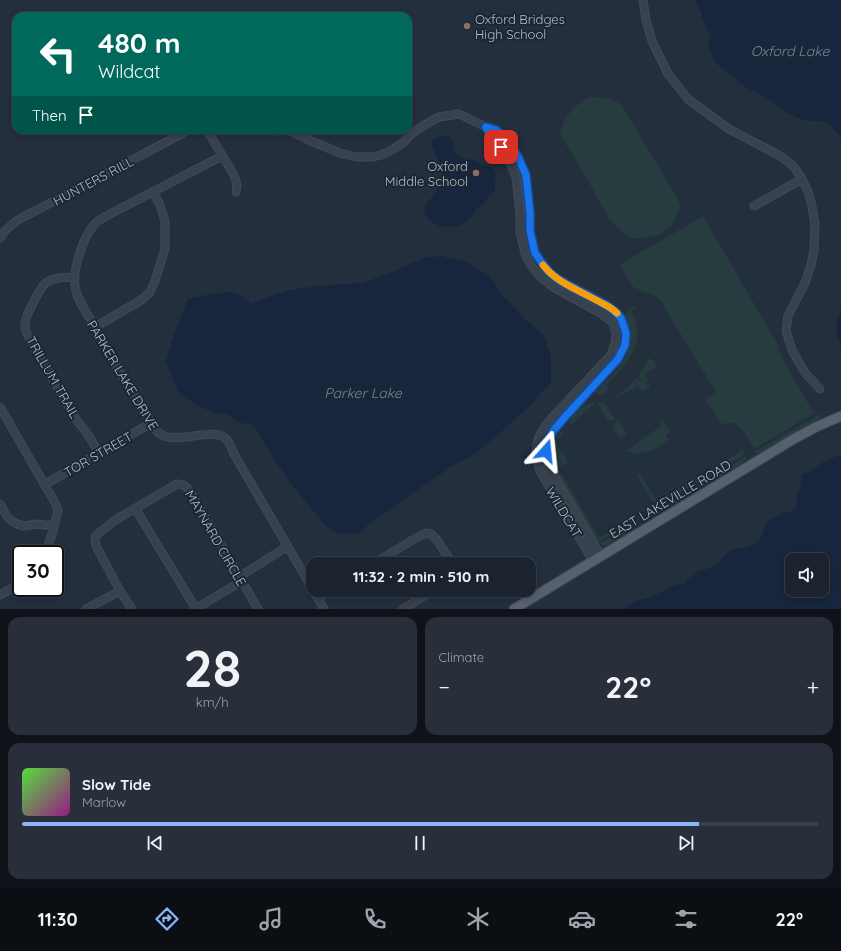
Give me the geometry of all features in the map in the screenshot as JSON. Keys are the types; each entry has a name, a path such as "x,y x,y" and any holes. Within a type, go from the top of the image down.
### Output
{"main road":[{"name":"EAST LAKEVILLE ROAD","path":"514,609 792,440 841,416"}],"street":[{"path":"643,0 646,20 652,41 668,74 689,100 729,129 782,157 793,166 802,179 809,194 815,226 814,250 805,283 788,316 786,331 792,350 798,361 806,374 820,389"},
{"name":"WILDCAT","path":"412,134 440,117 460,114 486,127 496,130 509,141 526,175 530,213 530,231 535,253 550,273 559,280 608,306 621,318 626,333 625,345 618,359 553,431 548,440 546,451 549,467 601,556"},
{"name":"WILDCAT","path":"486,127 491,137 504,152 516,178 520,213 520,232 526,257 533,268 553,287 602,314 613,323 616,334 611,355 546,426 539,438 536,450 540,471 593,561"},
{"name":"HUNTERS RILL","path":"0,238 16,221 181,134"},
{"path":"209,134 234,175 237,185 236,192"},
{"name":"WILDCAT","path":"297,134 340,153 356,157 373,157 392,150 404,142 411,134"},
{"name":"PARKER LAKE DRIVE","path":"222,156 97,222 84,241 74,274 75,287 86,312 128,387 141,403 158,433 167,438 209,435 225,438 306,578"},
{"path":"754,206 802,179"},
{"path":"95,327 143,299 150,292 156,281 165,249 165,221 160,205 153,192"},
{"name":"TRILLUM TRAIL","path":"75,278 62,277 47,282 43,286 28,313 25,329 71,411 99,453"},
{"path":"608,319 615,312"},
{"path":"0,407 58,510 48,545"},
{"path":"553,418 560,423"},
{"name":"TOR STREET","path":"44,485 151,423"},
{"name":"MAYNARD CIRCLE","path":"132,609 120,591 96,546 95,537 117,519 177,484 184,485 189,490 258,609"},
{"path":"0,504 8,518 14,523 23,526 37,524 54,526"},
{"path":"135,508 196,609 288,546"},
{"path":"385,557 426,533 431,534 437,540 448,557"},
{"path":"0,595 12,588"},
{"path":"86,609 120,591"},
{"path":"403,609 423,597"},
{"name":"PARKER LAKE DRIVE","path":"318,598 324,609"}],"green space":[{"path":"590,97 606,98 621,104 677,197 680,207 672,226 658,236 630,239 609,219 560,134 565,118 576,106"},
{"path":"703,216 778,345 781,356 813,412 815,411 815,413 754,449 746,434 738,425 728,423 722,425 705,399 716,392 660,300 651,294 641,292 641,290 634,288 619,265"},
{"path":"632,306 636,308 631,310 636,323 637,334 633,352 622,369 606,386 609,390 603,394 596,395 595,393 614,373 626,356 630,337 626,313"},
{"path":"648,358 654,361 657,366 644,374 650,384 639,378 639,374"},
{"path":"635,379 639,379 651,386 642,392 638,386 617,398 616,397 621,394"},
{"path":"594,402 595,404 571,425 571,419 576,412"},
{"path":"597,402 604,402 615,419 612,421 607,419"},
{"path":"820,414 822,417 765,450 758,453 754,452"},
{"path":"662,419 670,432 666,436 669,440 649,452 635,453 626,450 639,443 638,441 662,426 659,421"},
{"path":"619,420 627,434 621,437 618,436 613,428 614,423"},
{"path":"551,426 553,427 543,449 545,465 591,545 590,547 542,466 540,450 542,440"},
{"path":"558,433 564,433 556,442 568,462 558,468 599,538 631,520 633,523 626,525 598,543 551,463 551,443"},
{"path":"739,446 745,454 709,476 706,472 741,451"},
{"path":"746,457 743,463 717,479 712,481 708,480"},
{"path":"635,472 641,475 661,508 660,510 658,511"},
{"path":"697,478 701,481 665,501 665,498 668,495"},
{"path":"701,484 700,489 674,505 671,506 667,504"},
{"path":"629,526 634,526 636,529 610,544 603,546 600,544 602,542"}],"water":[{"name":"Oxford Lake","path":"695,0 841,0 841,137 827,122 804,120 789,114 767,98 747,88 716,63 709,48 710,34"},
{"path":"440,136 452,138 454,149 459,157 476,161 491,168 495,171 497,176 495,181 495,191 477,209 468,221 453,227 436,225 427,218 425,214 425,207 439,187 442,174 441,166 431,142 433,139"},
{"name":"Parker Lake","path":"441,256 469,263 490,277 503,296 528,322 544,335 551,357 551,383 533,403 498,435 473,455 449,468 357,534 337,533 325,525 291,484 272,456 254,425 237,422 227,414 214,412 198,406 178,392 166,361 188,299 232,292 243,296 251,304 285,291 316,286 363,283 424,258"},
{"path":"841,311 841,345 836,328 837,320"},
{"path":"841,456 841,609 624,609 635,601 652,597 672,586 684,583 687,578 691,577 697,572 715,566 728,552 750,546 757,542 769,520 784,512 791,512 796,509 797,496 801,484 801,475 825,461"}],"slow traffic":[{"path":"543,265 559,280 608,306 617,313"}],"place":[{"name":"Oxford Bridges High School","path":"467,26"},
{"name":"Oxford Middle School","path":"476,173"}],"route":[{"path":"501,147 491,137 486,127 496,130 509,141 526,175 530,213 530,231 535,253 550,273 559,280 608,306 615,312 621,318 626,333 625,345 618,359 553,431 548,440 546,451"}]}
